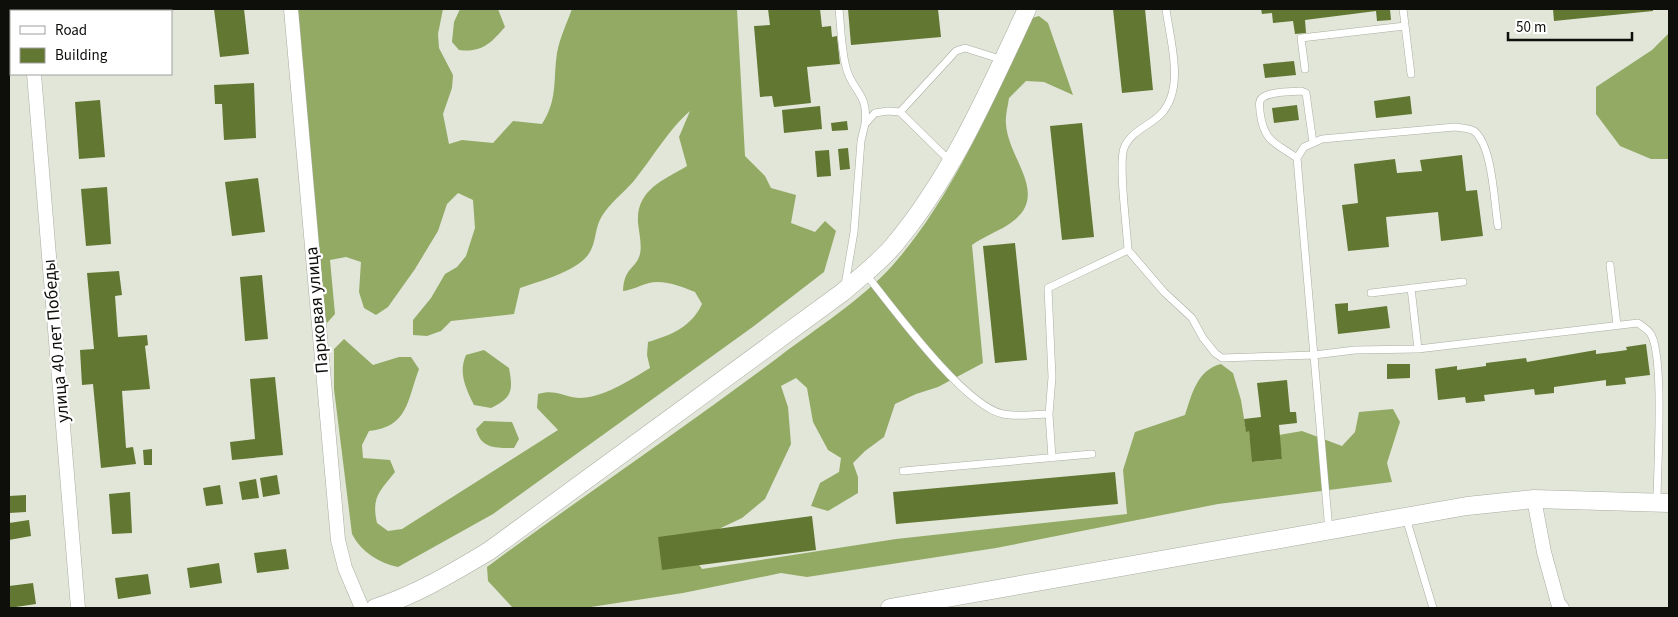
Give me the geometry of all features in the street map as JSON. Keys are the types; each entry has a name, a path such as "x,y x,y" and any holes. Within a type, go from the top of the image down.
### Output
{"street":[{"name":"Парковая улица","path":"291,9 338,540 346,568 362,608"},
{"path":"375,608 400,600 446,577 489,551 843,292 865,273 893,246 927,201 951,162 1027,9"},
{"name":"улица 40 лет Победы","path":"34,75 78,608"},
{"path":"1534,499 1544,552 1558,603 1562,608"},
{"path":"890,608 1467,506 1534,499 1663,502"}],"lane":[{"path":"839,9 849,76 865,101 865,124 854,232 843,292"},
{"path":"1166,9 1175,79 1171,101 1160,115 1136,131 1124,148 1122,174 1128,250 1164,292 1192,318 1203,338 1215,353 1222,358 1314,356 1355,350 1418,349 1638,323 1651,333 1656,347 1660,393 1663,502"},
{"path":"1403,9 1411,74"},
{"path":"1305,69 1301,38 1405,26"},
{"path":"900,112 956,51 965,48 1003,60"},
{"path":"1297,158 1267,138 1262,130 1259,103 1261,98 1267,95 1301,91 1306,93 1313,143"},
{"path":"865,124 875,113 900,112 951,162"},
{"path":"1329,531 1297,158 1304,147 1322,139 1455,127 1473,130 1482,140 1488,159 1498,226"},
{"path":"1052,458 1049,414 1052,378 1048,288 1128,250"},
{"path":"1610,264 1617,325"},
{"path":"865,273 962,390 982,405 1003,414 1049,414"},
{"path":"1371,293 1463,282"},
{"path":"1411,288 1418,349"},
{"path":"904,471 1092,454"},
{"path":"1406,517 1433,608"}],"green space":[{"path":"296,9 443,9 438,34 439,48 453,75 452,88 443,114 449,144 462,140 493,143 513,121 542,124 551,106 558,47 572,9 737,9 745,156 765,176 771,188 796,195 791,223 815,232 825,221 836,231 824,272 754,326 493,514 398,567 377,560 360,546 352,534 334,389 334,349 344,339 373,365 399,357 411,357 419,369 408,402 399,418 392,424 369,431 362,445 363,458 390,460 395,472 376,500 375,514 377,523 388,531 402,529 558,430 537,408 538,394 550,392 579,398 597,395 616,388 650,368 647,355 648,342 680,329 698,312 702,304 695,292 673,284 655,282 623,291 626,277 640,254 641,243 638,223 641,202 652,188 687,166 679,137 690,111 667,136 633,182 605,211 599,221 593,246 588,255 566,271 520,288 514,314 451,321 441,331 427,336 413,335 413,320 431,298 445,274 457,267 466,256 475,228 473,200 458,193 447,204 438,231 415,269 388,307 376,315 364,308 359,292 361,262 346,257 330,260 335,314 327,323 319,305"},
{"path":"460,9 498,9 505,27 485,46 474,50 459,50 452,42 454,22"},
{"path":"1039,16 1048,23 1073,95 1044,82 1026,81 1009,98 1006,114 1008,137 1024,176 1027,200 1023,211 1012,222 972,245 983,363 938,387 916,394 895,404 884,437 853,463 858,477 858,493 828,511 811,506 820,483 839,472 841,458 828,450 813,422 807,388 796,378 781,386 788,407 791,444 765,499 742,518 706,535 694,557 702,569 896,539 1127,514 1123,470 1135,432 1185,415 1193,391 1201,377 1213,367 1221,364 1233,373 1241,400 1246,431 1249,431 1253,462 1282,459 1279,435 1302,431 1342,446 1355,432 1359,412 1393,409 1400,422 1387,463 1392,482 1218,504 996,548 807,577 781,573 683,593 584,608 512,607 488,581 487,567 838,313 880,279 892,266 934,211 987,115 1032,18"},
{"path":"1669,33 1669,159 1651,159 1620,146 1596,114 1596,87 1652,50"},
{"path":"484,350 509,368 510,376 510,392 504,400 491,408 474,405 463,375 466,355"},
{"path":"484,421 512,422 519,439 514,448 495,447 485,444 478,436 476,429"}],"building":[{"path":"65,9 90,9 90,10"},
{"path":"214,9 244,9 249,54 220,57"},
{"path":"768,9 820,9 822,27 831,26 832,37 837,36 840,64 807,67 811,103 774,107 772,96 760,97 754,26 770,25"},
{"path":"848,9 938,9 941,37 851,45"},
{"path":"1113,9 1145,9 1153,90 1122,93"},
{"path":"1261,9 1390,9 1391,20 1377,21 1376,11 1305,20 1306,33 1295,34 1293,21 1273,23 1272,13 1262,14"},
{"path":"1553,9 1653,9 1653,11 1554,21"},
{"path":"1294,61 1296,75 1265,78 1263,64"},
{"path":"254,83 256,138 224,140 222,104 215,104 214,85"},
{"path":"1410,96 1412,114 1376,118 1374,101"},
{"path":"100,100 105,157 79,159 75,102"},
{"path":"1297,105 1299,120 1274,123 1272,108"},
{"path":"820,106 822,129 784,133 782,110"},
{"path":"847,121 848,130 832,131 831,123"},
{"path":"1082,123 1094,237 1062,240 1050,126"},
{"path":"848,148 850,169 840,170 838,149"},
{"path":"829,150 831,176 817,177 815,151"},
{"path":"1462,155 1466,191 1477,190 1483,236 1441,241 1438,212 1386,217 1389,247 1348,251 1342,205 1358,203 1354,164 1395,159 1397,173 1422,171 1420,160"},
{"path":"258,178 265,232 232,236 225,182"},
{"path":"107,187 111,244 86,246 81,189"},
{"path":"1015,243 1027,360 995,363 983,246"},
{"path":"119,271 122,295 115,296 118,337 147,335 148,345 145,346 150,389 122,391 126,448 133,447 136,464 101,468 93,384 82,385 80,350 94,349 87,273"},
{"path":"262,275 268,339 245,341 240,277"},
{"path":"1348,303 1348,311 1387,306 1390,328 1338,334 1335,304"},
{"path":"1646,344 1650,375 1625,378 1626,384 1606,386 1606,380 1554,387 1554,393 1535,395 1534,389 1484,395 1485,401 1466,403 1465,397 1438,400 1435,369 1457,366 1457,370 1486,366 1486,363 1526,358 1527,362 1596,350 1596,354 1613,352 1627,350 1626,347"},
{"path":"1387,364 1410,364 1410,378 1387,379"},
{"path":"275,377 283,455 232,460 230,442 255,439 250,379"},
{"path":"1287,380 1290,412 1296,412 1297,423 1279,425 1282,459 1252,462 1249,431 1246,432 1244,419 1261,417 1257,383"},
{"path":"152,449 152,465 144,465 143,450"},
{"path":"1115,472 1118,504 896,524 893,492"},
{"path":"277,475 280,494 263,497 260,478"},
{"path":"256,479 259,498 242,500 239,482"},
{"path":"220,485 223,504 206,506 203,488"},
{"path":"130,492 132,533 112,534 109,494"},
{"path":"26,495 26,512 9,513 9,496"},
{"path":"812,516 816,550 662,570 658,537"},
{"path":"29,520 31,536 9,540 9,523"},
{"path":"286,549 289,569 257,573 254,553"},
{"path":"219,563 222,583 190,588 187,568"},
{"path":"148,574 151,594 118,599 115,578"},
{"path":"33,583 36,604 9,608 9,586"}]}
